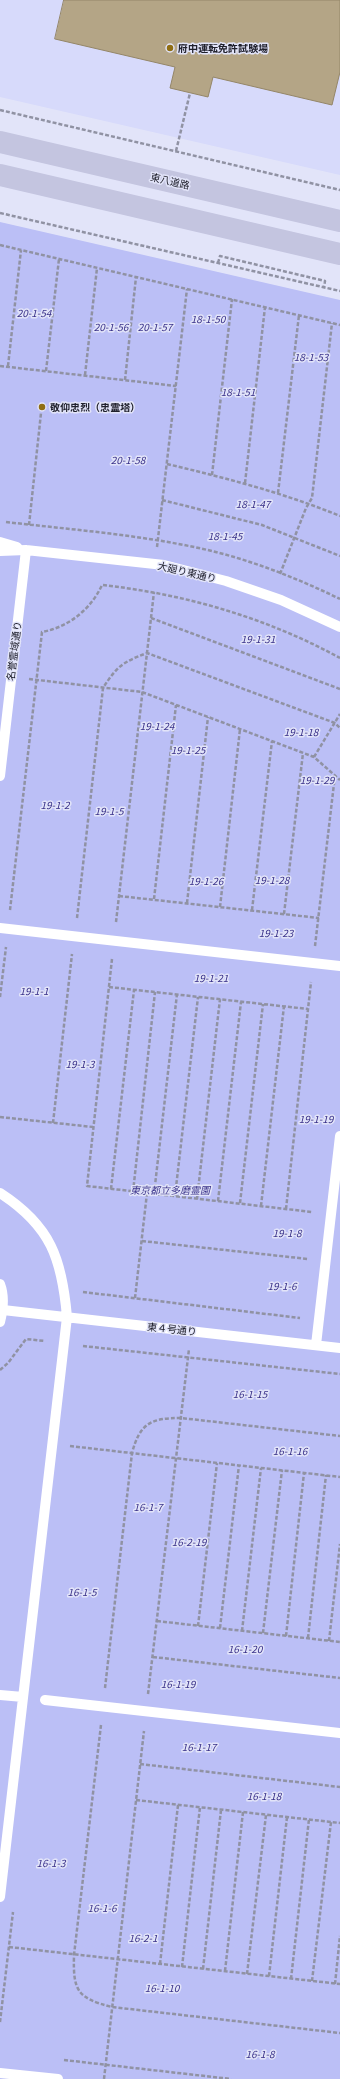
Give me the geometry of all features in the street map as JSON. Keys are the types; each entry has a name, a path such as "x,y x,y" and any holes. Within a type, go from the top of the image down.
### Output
{"main road":[{"name":"東八道路","path":"0,142 340,220"},
{"path":"0,175 340,254"}],"lane":[{"name":"大廻り東通り","path":"0,542 26,550"},
{"name":"大廻り東通り","path":"0,551 26,550 155,564 226,581 281,600 340,628"},
{"name":"名誉霊域通り","path":"0,776 26,550"},
{"path":"4,929 340,966"},
{"path":"316,1345 340,1136"},
{"path":"0,1194 16,1204 32,1218 46,1235 61,1273 67,1317 0,1897"},
{"path":"0,1284 2,1290 3,1310 0,1322"},
{"name":"東４号通り","path":"3,1310 340,1348"},
{"path":"0,1695 23,1697"},
{"path":"46,1700 340,1733"},
{"path":"0,2072 58,2079"}],"path":[{"path":"176,151 190,93"},
{"path":"0,110 340,190"},
{"path":"238,172 239,166"},
{"path":"0,212 340,291"},
{"path":"0,245 340,325"},
{"path":"8,367 21,250"},
{"path":"218,263 220,256 325,281 324,288"},
{"path":"46,371 59,259"},
{"path":"85,376 97,268"},
{"path":"124,380 136,277"},
{"path":"155,564 187,289"},
{"path":"212,475 232,300"},
{"path":"245,483 265,307"},
{"path":"278,493 299,315"},
{"path":"280,574 308,503 312,498 332,323"},
{"path":"0,366 176,386"},
{"path":"29,525 41,413"},
{"path":"167,464 245,483 308,503 340,516"},
{"path":"162,500 232,516 294,537 340,556"},
{"path":"0,997 4,929 42,632 72,620 93,602 102,585 154,592 211,606 251,618 299,638 340,658"},
{"path":"154,592 87,1186 331,1214"},
{"path":"151,618 340,689"},
{"path":"53,1123 103,688 115,669 130,659 147,653 334,723 340,728"},
{"path":"11,677 142,692 314,757 340,780"},
{"path":"154,899 176,705"},
{"path":"314,757 340,714"},
{"path":"187,903 208,717"},
{"path":"220,907 240,729"},
{"path":"252,910 272,741"},
{"path":"284,914 303,753"},
{"path":"286,1209 335,775"},
{"path":"119,896 319,918"},
{"path":"109,987 308,1009"},
{"path":"111,1189 134,990"},
{"path":"132,1192 155,992"},
{"path":"154,1194 177,994"},
{"path":"175,1196 198,997"},
{"path":"197,1199 220,999"},
{"path":"218,1201 241,1002"},
{"path":"240,1203 263,1004"},
{"path":"261,1206 284,1006"},
{"path":"0,1117 93,1127"},
{"path":"135,1298 147,1193"},
{"path":"142,1241 326,1261"},
{"path":"82,1286 83,1293 319,1320"},
{"path":"78,1345 340,1374"},
{"path":"340,1436 181,1418 160,1418 145,1426 135,1440 132,1453 74,1954 74,1973 78,1991 89,2001 112,2007 340,2033"},
{"path":"66,1446 340,1477"},
{"path":"198,1626 217,1463"},
{"path":"220,1628 239,1465"},
{"path":"242,1631 260,1468"},
{"path":"263,1633 282,1470"},
{"path":"286,1636 304,1473"},
{"path":"308,1638 326,1475"},
{"path":"329,1641 340,1544"},
{"path":"157,1621 340,1642"},
{"path":"153,1657 340,1678"},
{"path":"140,1764 340,1786"},
{"path":"136,1800 340,1823"},
{"path":"160,1964 178,1805"},
{"path":"182,1967 200,1807"},
{"path":"203,1969 221,1810"},
{"path":"225,1971 243,1812"},
{"path":"248,1974 266,1814"},
{"path":"269,1976 287,1817"},
{"path":"291,1979 309,1819"},
{"path":"312,1981 330,1822"},
{"path":"334,1984 340,1936"},
{"path":"9,1947 340,1984"},
{"path":"104,2079 105,2065 231,2079"}],"shaded area":[{"name":"府中運転免許試験場","path":"0,0 340,0 340,175 0,97"}],"green space":[{"name":"東京都立多磨霊園","path":"0,222 340,300 340,2079 0,2079"}],"building":[{"path":"64,0 340,0 340,72 332,105 213,77 208,97 170,88 175,67 55,39"}],"place":[{"name":"府中運転免許試験場","path":"170,48"},
{"name":"敬仰忠烈（忠霊塔）","path":"42,407"}],"park label":[{"name":"20-1-54","path":"34,313"},
{"name":"18-1-50","path":"208,319"},
{"name":"20-1-56","path":"111,327"},
{"name":"20-1-57","path":"155,327"},
{"name":"18-1-53","path":"311,357"},
{"name":"18-1-51","path":"238,392"},
{"name":"20-1-58","path":"128,460"},
{"name":"18-1-47","path":"253,504"},
{"name":"18-1-45","path":"225,536"},
{"name":"19-1-31","path":"258,639"},
{"name":"19-1-24","path":"157,726"},
{"name":"19-1-18","path":"301,732"},
{"name":"19-1-25","path":"188,750"},
{"name":"19-1-29","path":"317,780"},
{"name":"19-1-2","path":"55,805"},
{"name":"19-1-5","path":"109,811"},
{"name":"19-1-28","path":"272,880"},
{"name":"19-1-26","path":"206,881"},
{"name":"19-1-23","path":"276,933"},
{"name":"19-1-21","path":"211,978"},
{"name":"19-1-1","path":"34,991"},
{"name":"19-1-3","path":"80,1064"},
{"name":"19-1-19","path":"316,1119"},
{"name":"19-1-8","path":"287,1233"},
{"name":"19-1-6","path":"282,1286"},
{"name":"16-1-15","path":"250,1394"},
{"name":"16-1-16","path":"290,1451"},
{"name":"16-1-7","path":"148,1507"},
{"name":"16-2-19","path":"189,1542"},
{"name":"16-1-5","path":"82,1592"},
{"name":"16-1-20","path":"245,1649"},
{"name":"16-1-19","path":"178,1684"},
{"name":"16-1-17","path":"199,1747"},
{"name":"16-1-18","path":"264,1796"},
{"name":"16-1-3","path":"51,1863"},
{"name":"16-1-6","path":"102,1908"},
{"name":"16-2-1","path":"143,1938"},
{"name":"16-1-10","path":"162,1988"},
{"name":"16-1-8","path":"260,2054"}]}
